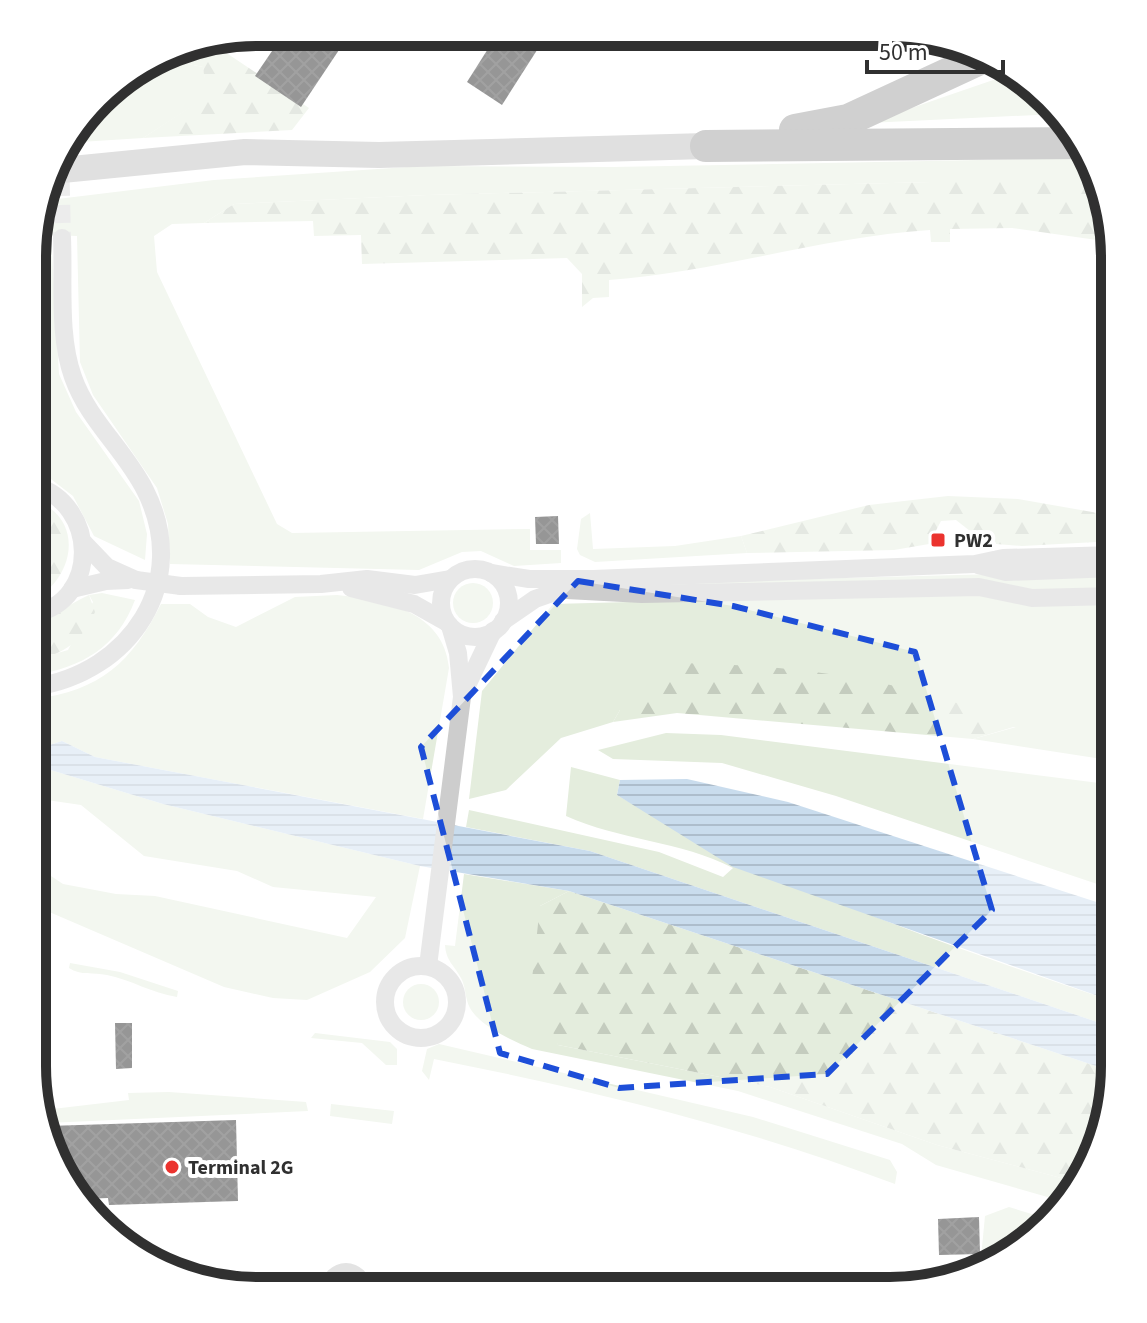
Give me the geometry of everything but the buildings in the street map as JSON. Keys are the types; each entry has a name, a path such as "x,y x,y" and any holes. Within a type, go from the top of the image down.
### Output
{"highway":[{"path":"706,146 753,132 806,129 848,120 972,63"},
{"path":"706,146 1067,143"}],"main road":[{"path":"65,170 245,152 379,155 706,146"},
{"path":"58,187 379,155"}],"street":[{"path":"70,159 245,152"},
{"path":"46,686 59,684 86,673 126,642 148,610 161,559 157,523 144,487 86,405 73,377 66,348 62,238"},
{"path":"46,491 71,510 84,543 107,567 136,580"},
{"path":"46,608 58,603 72,589 80,575 84,543"},
{"path":"72,589 106,581 136,580 181,586 321,584 367,579 415,585 450,579 469,569 529,579 593,579 975,564 1003,558 1101,555"},
{"path":"975,564 1006,572 1101,569"},
{"path":"462,697 508,610 506,588 491,573"},
{"path":"428,966 462,697 458,653 440,600 450,579"},
{"path":"321,584 363,590 414,604 466,636 498,626 535,599 593,579"},
{"path":"561,590 642,594 979,587 1032,598 1101,596"},
{"path":"428,966 448,977 454,987 456,1010 445,1029 425,1038 414,1037 403,1033 388,1018 386,990 398,973 407,968 428,966"}],"highlighted area":[{"path":"578,581 733,606 915,652 992,910 827,1074 619,1088 500,1053 421,747"}],"green space":[{"path":"221,49 309,108 292,130 143,138 207,96 203,67 178,62"},
{"path":"178,62 203,67 208,96 143,138 81,142 118,98 151,74"},
{"path":"999,78 1029,98 1046,115 868,123"},
{"path":"1076,158 1087,182 931,182 427,195 234,204 204,223 172,224 154,236 157,272 277,524 292,533 530,529 530,550 561,550 561,563 514,566 481,551 462,552 419,570 170,564 168,524 157,488 93,395 80,362 77,236 51,235 59,374 76,412 139,501 147,534 145,560 94,536 73,496 46,475 46,257 54,199 214,180 423,166 613,167"},
{"path":"931,182 1087,182 1094,202 1100,240 1012,228 950,229 950,242 931,242 930,230 889,234 690,270 609,280 609,297 593,298 582,307 582,274 567,258 362,264 361,235 314,236 313,221 204,223 234,204 427,195"},
{"path":"948,496 1018,499 1101,514 1101,542 1022,546 971,542 970,531 956,520 941,521 929,544 894,550 747,553 741,536 869,505"},
{"path":"46,506 62,520 69,548 66,563 46,591"},
{"path":"590,513 593,549 675,546 741,536 747,553 595,562 580,555 577,549 581,519"},
{"path":"1101,571 1101,589 665,589 639,583"},
{"path":"473,583 487,589 493,603 487,617 473,623 459,617 453,603 459,589"},
{"path":"102,593 135,600 119,630 96,652 68,667 46,672 46,656 68,650 93,602 89,595"},
{"path":"943,594 1101,602 1101,759 973,739 1016,727 620,710 613,722 561,738 506,790 469,799 482,691 553,604"},
{"path":"89,595 95,612 85,631 71,645 46,656 46,618"},
{"path":"337,595 374,600 409,612 436,633 445,649 449,668 423,819 95,757 62,741 46,746 46,697 78,689 111,670 138,642 161,604 190,604 208,617 236,627 295,597"},
{"path":"678,663 765,667 851,677 935,696 1017,726 973,739 677,713 613,722 620,710"},
{"path":"666,733 721,735 1101,783 1101,885 836,796 722,763 613,759 598,750"},
{"path":"571,767 620,780 617,795 676,828 798,886 924,935 1101,997 1101,1023 590,851 466,827 469,810 659,852 723,877 733,868 692,852 566,816"},
{"path":"46,769 163,804 420,866 405,938 370,972 307,1000 273,998 224,987 46,911 46,873 63,884 116,894 155,896 347,938 376,897 273,887 237,871 144,856 81,805 47,800"},
{"path":"464,874 569,891 540,906 558,1045 770,1087 937,1145 1067,1180 1054,1199 936,1165 902,1144 738,1091 532,1049 490,1027 475,1015 445,945 455,946"},
{"path":"569,891 1101,1068 1097,1107 1079,1159 1067,1180 937,1145 770,1087 558,1045 532,979 540,906"},
{"path":"70,963 120,972 178,991 177,997 116,977 78,972 69,968"},
{"path":"421,984 434,989 439,1002 434,1015 421,1020 408,1015 403,1002 408,989"},
{"path":"315,1033 390,1042 397,1049 397,1065 386,1065 362,1043 311,1038"},
{"path":"439,1044 753,1117 890,1160 897,1172 895,1184 725,1128 551,1084 434,1059 429,1080 422,1071 427,1049"},
{"path":"169,1092 306,1102 308,1111 54,1123 51,1109 129,1100 128,1093"},
{"path":"331,1104 394,1111 392,1124 330,1116"},
{"path":"1009,1207 1038,1216 996,1249 981,1256 985,1216"}],"water":[{"path":"62,741 95,757 590,851 1101,1023 1101,1068 569,891 420,866 163,804 46,769 46,746"},
{"path":"687,779 788,802 1101,903 1101,997 733,867 617,795 620,780"}],"tunnel":[{"path":"61,179 62,238"}],"place":[{"name":"PW2","path":"938,540"},
{"name":"Terminal 2G","path":"172,1167"}]}
